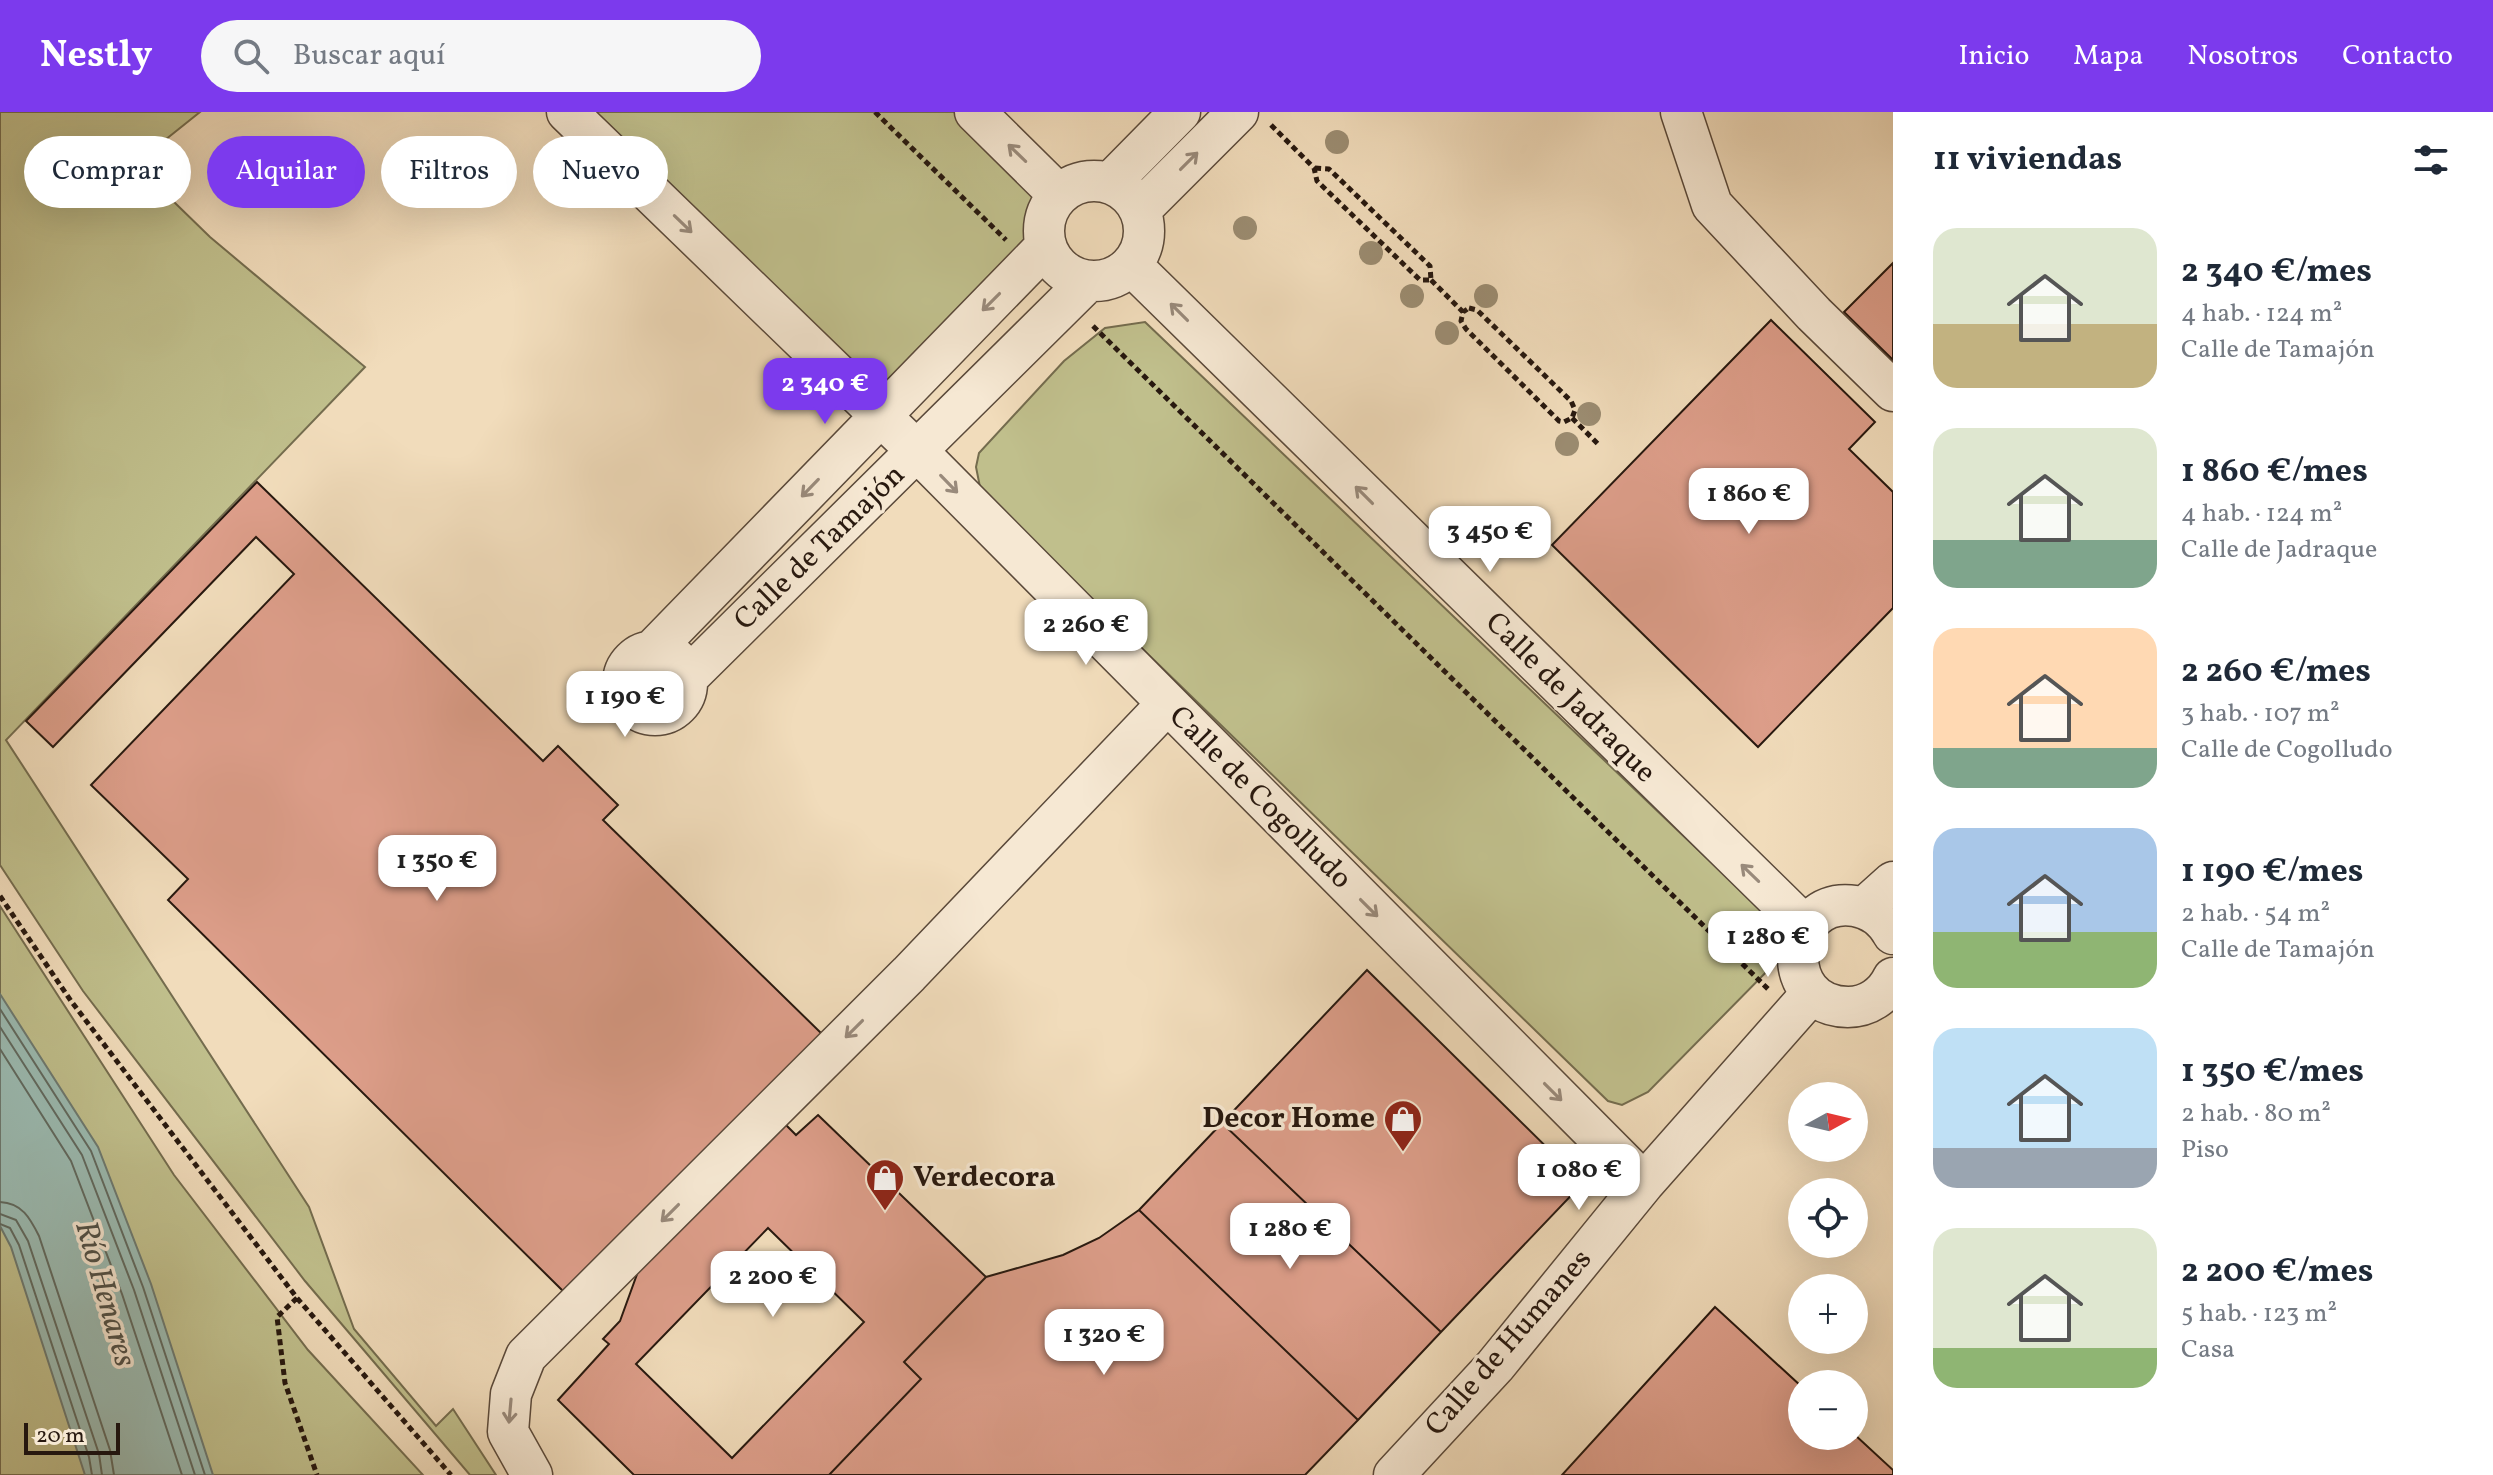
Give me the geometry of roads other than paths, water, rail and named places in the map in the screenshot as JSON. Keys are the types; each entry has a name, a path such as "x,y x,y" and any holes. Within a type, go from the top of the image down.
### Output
{"street":[{"name":"Calle de Cogolludo","path":"567,112 918,452 1644,1183"},
{"path":"975,112 1059,195"},
{"path":"1110,183 1180,112"},
{"path":"1140,210 1238,112"},
{"path":"1681,112 1712,205 1814,314 1893,391"},
{"path":"1083,182 1110,183 1132,199 1140,210 1144,239 1140,253 1131,265 1112,278 1078,291 1074,278 1038,255 1046,219 1059,195 1083,182"},
{"name":"Calle de Tamajón","path":"652,651 1038,255"},
{"name":"Calle de Jadraque","path":"1131,265 1806,927"},
{"name":"Calle de Tamajón","path":"687,678 1078,291"},
{"path":"652,651 678,661 687,678 685,695 675,708 655,715 635,707 628,699 624,678 633,660 652,651"},
{"path":"532,1475 508,1432 511,1394 526,1356 909,974 1167,704"},
{"path":"1864,908 1893,882"},
{"path":"1889,994 1854,1007 1824,1002 1803,1003 1803,981 1797,954 1806,927 1817,915 1832,908 1848,905 1864,908 1878,915 1893,934"},
{"name":"Calle de Humanes","path":"1394,1475 1495,1366 1644,1183 1803,1003"}],"water":[{"name":"Río Henares","path":"0,994 98,1147 151,1284 213,1475 85,1475 11,1247 0,1226"}],"place":[{"name":"Decor Home","path":"1403,1153"},
{"name":"Verdecora","path":"885,1212"}]}
